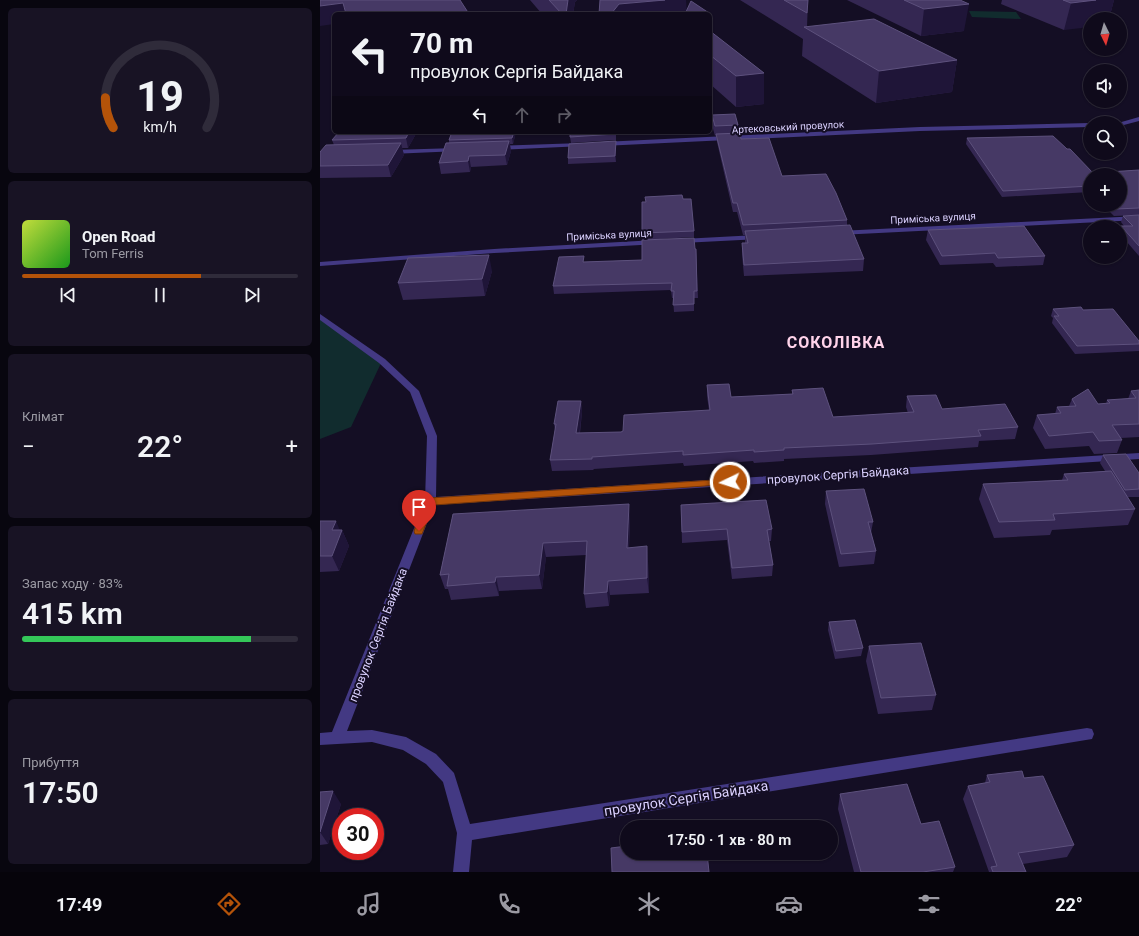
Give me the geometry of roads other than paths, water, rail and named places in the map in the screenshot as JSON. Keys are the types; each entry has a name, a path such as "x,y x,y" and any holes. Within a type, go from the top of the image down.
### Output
{"street":[{"path":"1127,123 1139,119"},
{"name":"Артековський провулок","path":"595,145 920,129 1083,125"},
{"path":"493,148 587,145"},
{"path":"383,152 462,150"},
{"name":"Приміська вулиця","path":"828,233 1139,218"},
{"path":"677,241 764,237"},
{"name":"Приміська вулиця","path":"320,264 494,251 661,242"},
{"path":"320,316 382,361 414,391 432,436 430,501"},
{"name":"провулок Сергія Байдака","path":"338,738 430,501 1139,456"},
{"name":"провулок Сергія Байдака","path":"465,833 1087,734"},
{"path":"320,739 372,736 406,744 431,759 449,778 465,833 461,872"}],"district":[{"name":"СОКОЛІВКА","path":"836,342"}]}
